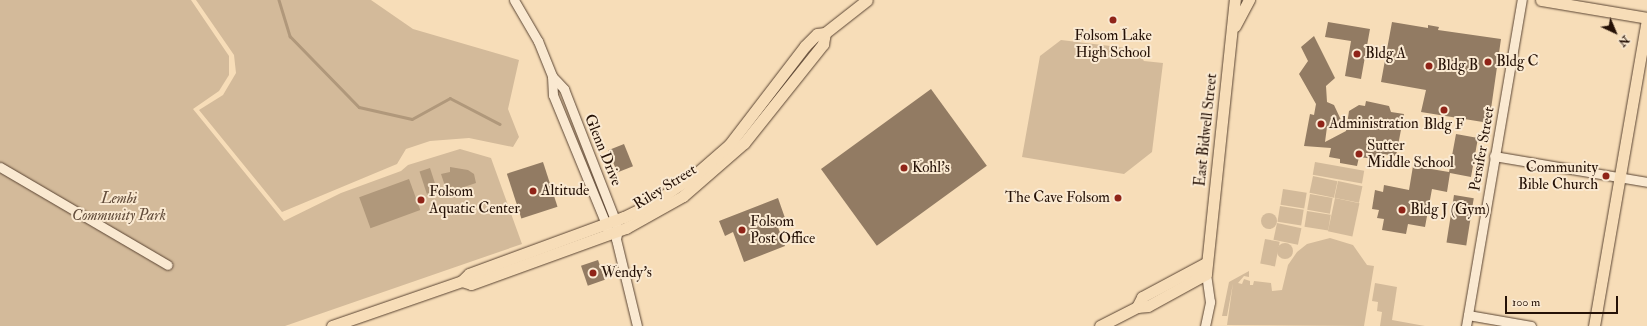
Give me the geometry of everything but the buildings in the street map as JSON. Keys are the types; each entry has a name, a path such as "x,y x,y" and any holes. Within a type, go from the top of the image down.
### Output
{"main road":[{"name":"Riley Street","path":"613,229 653,203 712,161 749,122 805,46 817,34 825,33 867,0"},
{"path":"1230,44 1237,19 1249,0"},
{"path":"1541,0 1647,19 1594,326"},
{"name":"East Bidwell Street","path":"1206,269 1233,3"},
{"name":"Riley Street","path":"336,325 462,281 469,274 613,229 651,215 703,182 744,143 823,44 825,33"},
{"path":"777,101 780,86 804,55 805,46"},
{"path":"1100,326 1137,307 1142,297 1206,269"}],"street":[{"name":"Glenn Drive","path":"514,0 538,41 552,76 553,95 613,229"},
{"name":"Persifer Street","path":"1466,326 1522,0"},
{"name":"Glenn Drive","path":"552,76 564,89 579,128 613,229 637,326"},
{"path":"553,95 563,102 572,123 579,128"},
{"path":"1494,156 1647,182"},
{"path":"0,167 168,265"},
{"path":"1205,326 1210,302 1206,269"},
{"path":"1468,315 1531,326"}],"green space":[{"name":"Lembi Community Park","path":"0,0 191,0 229,56 229,75 219,91 193,109 284,221 341,193 401,171 408,165 460,149 491,158 522,244 285,326 0,326"},
{"path":"196,0 371,0 413,29 519,60 508,109 519,137 513,147 469,138 430,141 406,149 397,164 282,212 199,110 223,95 236,73 234,55"},
{"path":"1061,40 1135,49 1144,61 1163,63 1152,152 1124,174 1022,157 1040,56"},
{"path":"1315,162 1364,171 1362,183 1313,175"},
{"path":"1313,176 1337,181 1334,198 1309,193"},
{"path":"1338,181 1362,186 1359,203 1334,198"},
{"path":"1283,189 1307,193 1304,209 1280,205"},
{"path":"1310,194 1333,198 1330,214 1307,210"},
{"path":"1335,198 1359,203 1352,236 1328,231"},
{"path":"1280,206 1304,210 1301,226 1277,222"},
{"path":"1307,211 1331,215 1328,231 1304,227"},
{"path":"1269,213 1275,215 1277,221 1275,227 1269,229 1263,227 1261,221 1263,215"},
{"path":"1277,223 1301,228 1298,245 1273,240"},
{"path":"1330,238 1353,245 1367,265 1374,266 1364,326 1227,325 1233,283 1227,316 1222,316 1229,282 1249,271 1249,277 1244,276 1238,283 1242,284 1244,279 1250,281 1250,285 1253,285 1254,281 1271,283 1272,291 1282,290 1288,265 1297,252 1307,244"},
{"path":"1265,239 1280,242 1275,266 1260,264"},
{"path":"1285,243 1291,245 1293,251 1291,257 1285,259 1279,257 1277,251 1279,245"},
{"path":"1375,283 1397,287 1392,320 1425,326 1380,326 1382,312 1377,311 1378,302 1372,301"}],"shaded area":[{"path":"450,167 468,170 474,174 476,183 455,190 453,186 446,189 441,174 450,172"},
{"path":"430,168 438,192 427,195 420,171"},
{"path":"409,179 420,210 370,228 359,197"}],"waterway":[{"path":"279,0 290,36 359,107 412,119 450,98 500,124"}],"place":[{"name":"Folsom Lake High School","path":"1113,20"},
{"name":"Bldg A","path":"1357,54"},
{"name":"Bldg C","path":"1488,62"},
{"name":"Bldg B","path":"1429,66"},
{"name":"Bldg F","path":"1444,110"},
{"name":"Administration","path":"1321,124"},
{"name":"Sutter Middle School","path":"1359,154"},
{"name":"Kohl's","path":"904,168"},
{"name":"Community Bible Church","path":"1606,176"},
{"name":"Altitude","path":"533,191"},
{"name":"The Cave Folsom","path":"1118,198"},
{"name":"Folsom Aquatic Center","path":"421,200"},
{"name":"Bldg J (Gym)","path":"1402,210"},
{"name":"Folsom Post Office","path":"742,230"},
{"name":"Wendy's","path":"593,273"}]}
